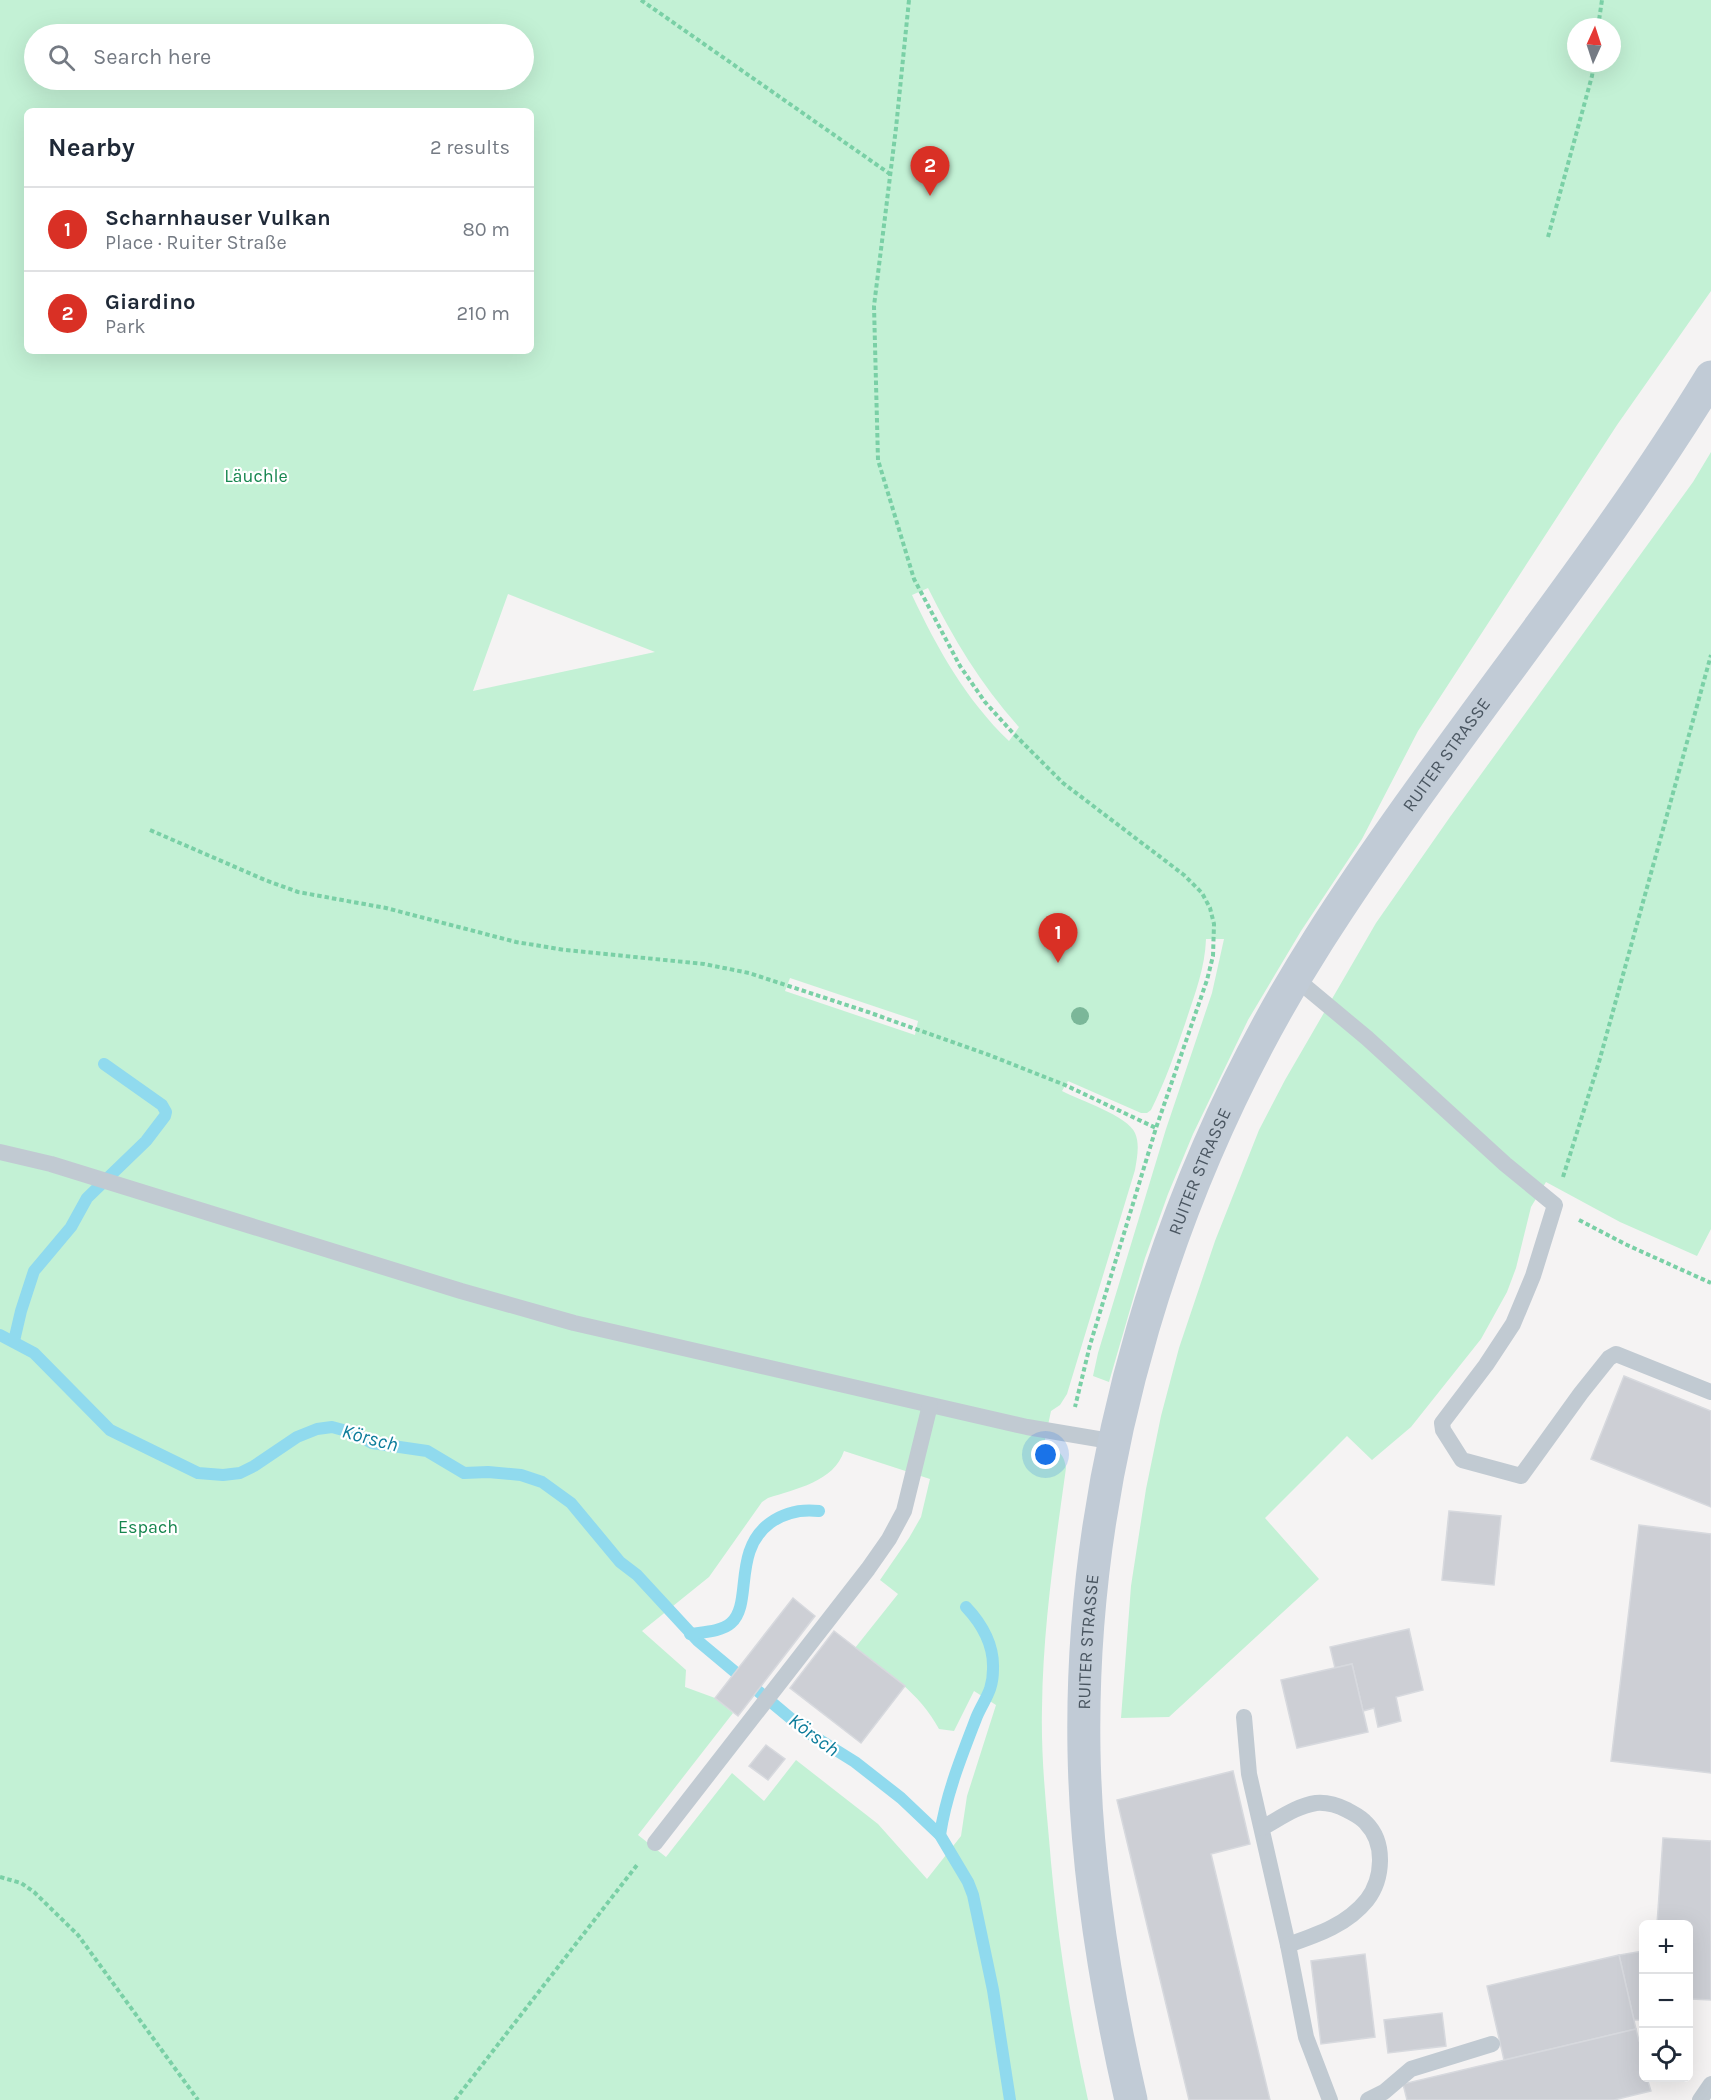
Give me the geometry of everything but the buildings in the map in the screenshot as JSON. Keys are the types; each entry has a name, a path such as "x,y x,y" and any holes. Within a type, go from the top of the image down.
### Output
{"main road":[{"name":"RUITER STRASSE","path":"1131,2100 1108,1987 1098,1920 1083,1748 1085,1673 1092,1594 1106,1488 1145,1323 1195,1180 1241,1077 1295,978 1370,861 1595,551 1685,420 1711,377"}],"lane":[{"path":"1295,978 1367,1038 1505,1164 1554,1205 1533,1276 1513,1324 1486,1365 1442,1423 1443,1430 1459,1457 1521,1476 1581,1392 1609,1358 1616,1354 1711,1392"},
{"path":"0,1152 125,1186 461,1291 574,1323 930,1405 1069,1435 1116,1442"},
{"path":"654,1843 879,1554 902,1518 930,1405"},
{"path":"1244,1716 1249,1774 1288,1945 1306,2037 1330,2100"},
{"path":"1262,1828 1301,1807 1315,1803 1328,1803 1366,1822 1372,1830 1378,1847 1380,1861 1377,1879 1372,1892 1363,1904 1342,1922 1324,1932 1288,1945"},
{"path":"1368,2100 1383,2092 1416,2067 1492,2044"},
{"path":"1700,2100 1711,2084"}],"path":[{"path":"641,0 890,174"},
{"path":"909,0 874,306 878,460 914,579 960,666 985,702 1063,783 1194,884 1207,901 1212,915 1214,941 1208,980 1156,1128 1090,1344 1069,1435"},
{"path":"1599,18 1602,0"},
{"path":"1548,237 1593,72"},
{"path":"1711,655 1599,1062 1554,1205 1627,1245 1711,1283"},
{"path":"150,830 298,892 386,908 516,942 565,950 704,964 749,973 989,1055 1065,1086 1156,1128"},
{"path":"455,2100 654,1843"},
{"path":"0,1877 21,1883 34,1892 78,1935 198,2100"}],"green space":[{"path":"0,0 1711,0 1711,291 1617,425 1418,731 1362,839 1301,931 1248,1020 1193,1134 1168,1194 1145,1258 1109,1382 1093,1376 1098,1353 1166,1129 1212,993 1224,939 1206,939 1204,961 1195,993 1170,1067 1151,1110 1141,1113 1068,1081 1062,1091 1123,1121 1135,1133 1138,1146 1135,1170 1067,1394 1060,1405 1051,1411 1044,1444 1060,1453 1066,1468 1050,1587 1042,1724 1044,1774 1059,1938 1088,2100 0,2100","holes":["928,588 969,660 992,695 1019,727 1009,741 979,708 942,654 912,595","508,594 655,652 473,691","790,978 918,1021 915,1035 785,991","844,1451 930,1479 921,1517 880,1580 898,1594 855,1648 913,1694 939,1729 954,1731 974,1691 996,1705 967,1796 961,1836 927,1879 878,1824 796,1760 764,1801 732,1773 666,1857 638,1835 733,1713 715,1698 685,1687 686,1670 642,1631 709,1577 762,1502 823,1477 839,1462"]},
{"path":"1711,452 1711,1229 1697,1256 1620,1222 1546,1182 1531,1207 1516,1268 1507,1292 1481,1339 1411,1427 1372,1460 1347,1436 1265,1518 1319,1579 1169,1717 1121,1718 1131,1586 1146,1489 1161,1416 1179,1348 1215,1241 1259,1130 1285,1080 1376,923 1693,482"}],"waterway":[{"path":"14,1341 34,1271 71,1227 87,1198 146,1141 165,1116 166,1112 162,1105 104,1064"},
{"name":"Körsch","path":"0,1335 34,1353 110,1430 198,1473 223,1475 240,1473 297,1437 317,1429 332,1427 354,1433 372,1443 427,1451 464,1473 488,1472 521,1475 542,1482 571,1503 620,1562 637,1575 698,1641 807,1732 855,1762 901,1798 940,1835 968,1882 973,1895 993,1990 1010,2100"},
{"name":"Körsch","path":"690,1634 711,1631 731,1623 741,1603 751,1548 758,1535 770,1523 794,1512 819,1511"},
{"name":"Körsch","path":"940,1835 955,1775 993,1677 993,1660 989,1643 977,1620 966,1607"}],"place":[{"name":"Giardino","path":"930,196"},
{"name":"Scharnhauser Vulkan","path":"1058,963"}],"park label":[{"name":"Läuchle","path":"256,476"},
{"name":"Espach","path":"148,1527"}]}
